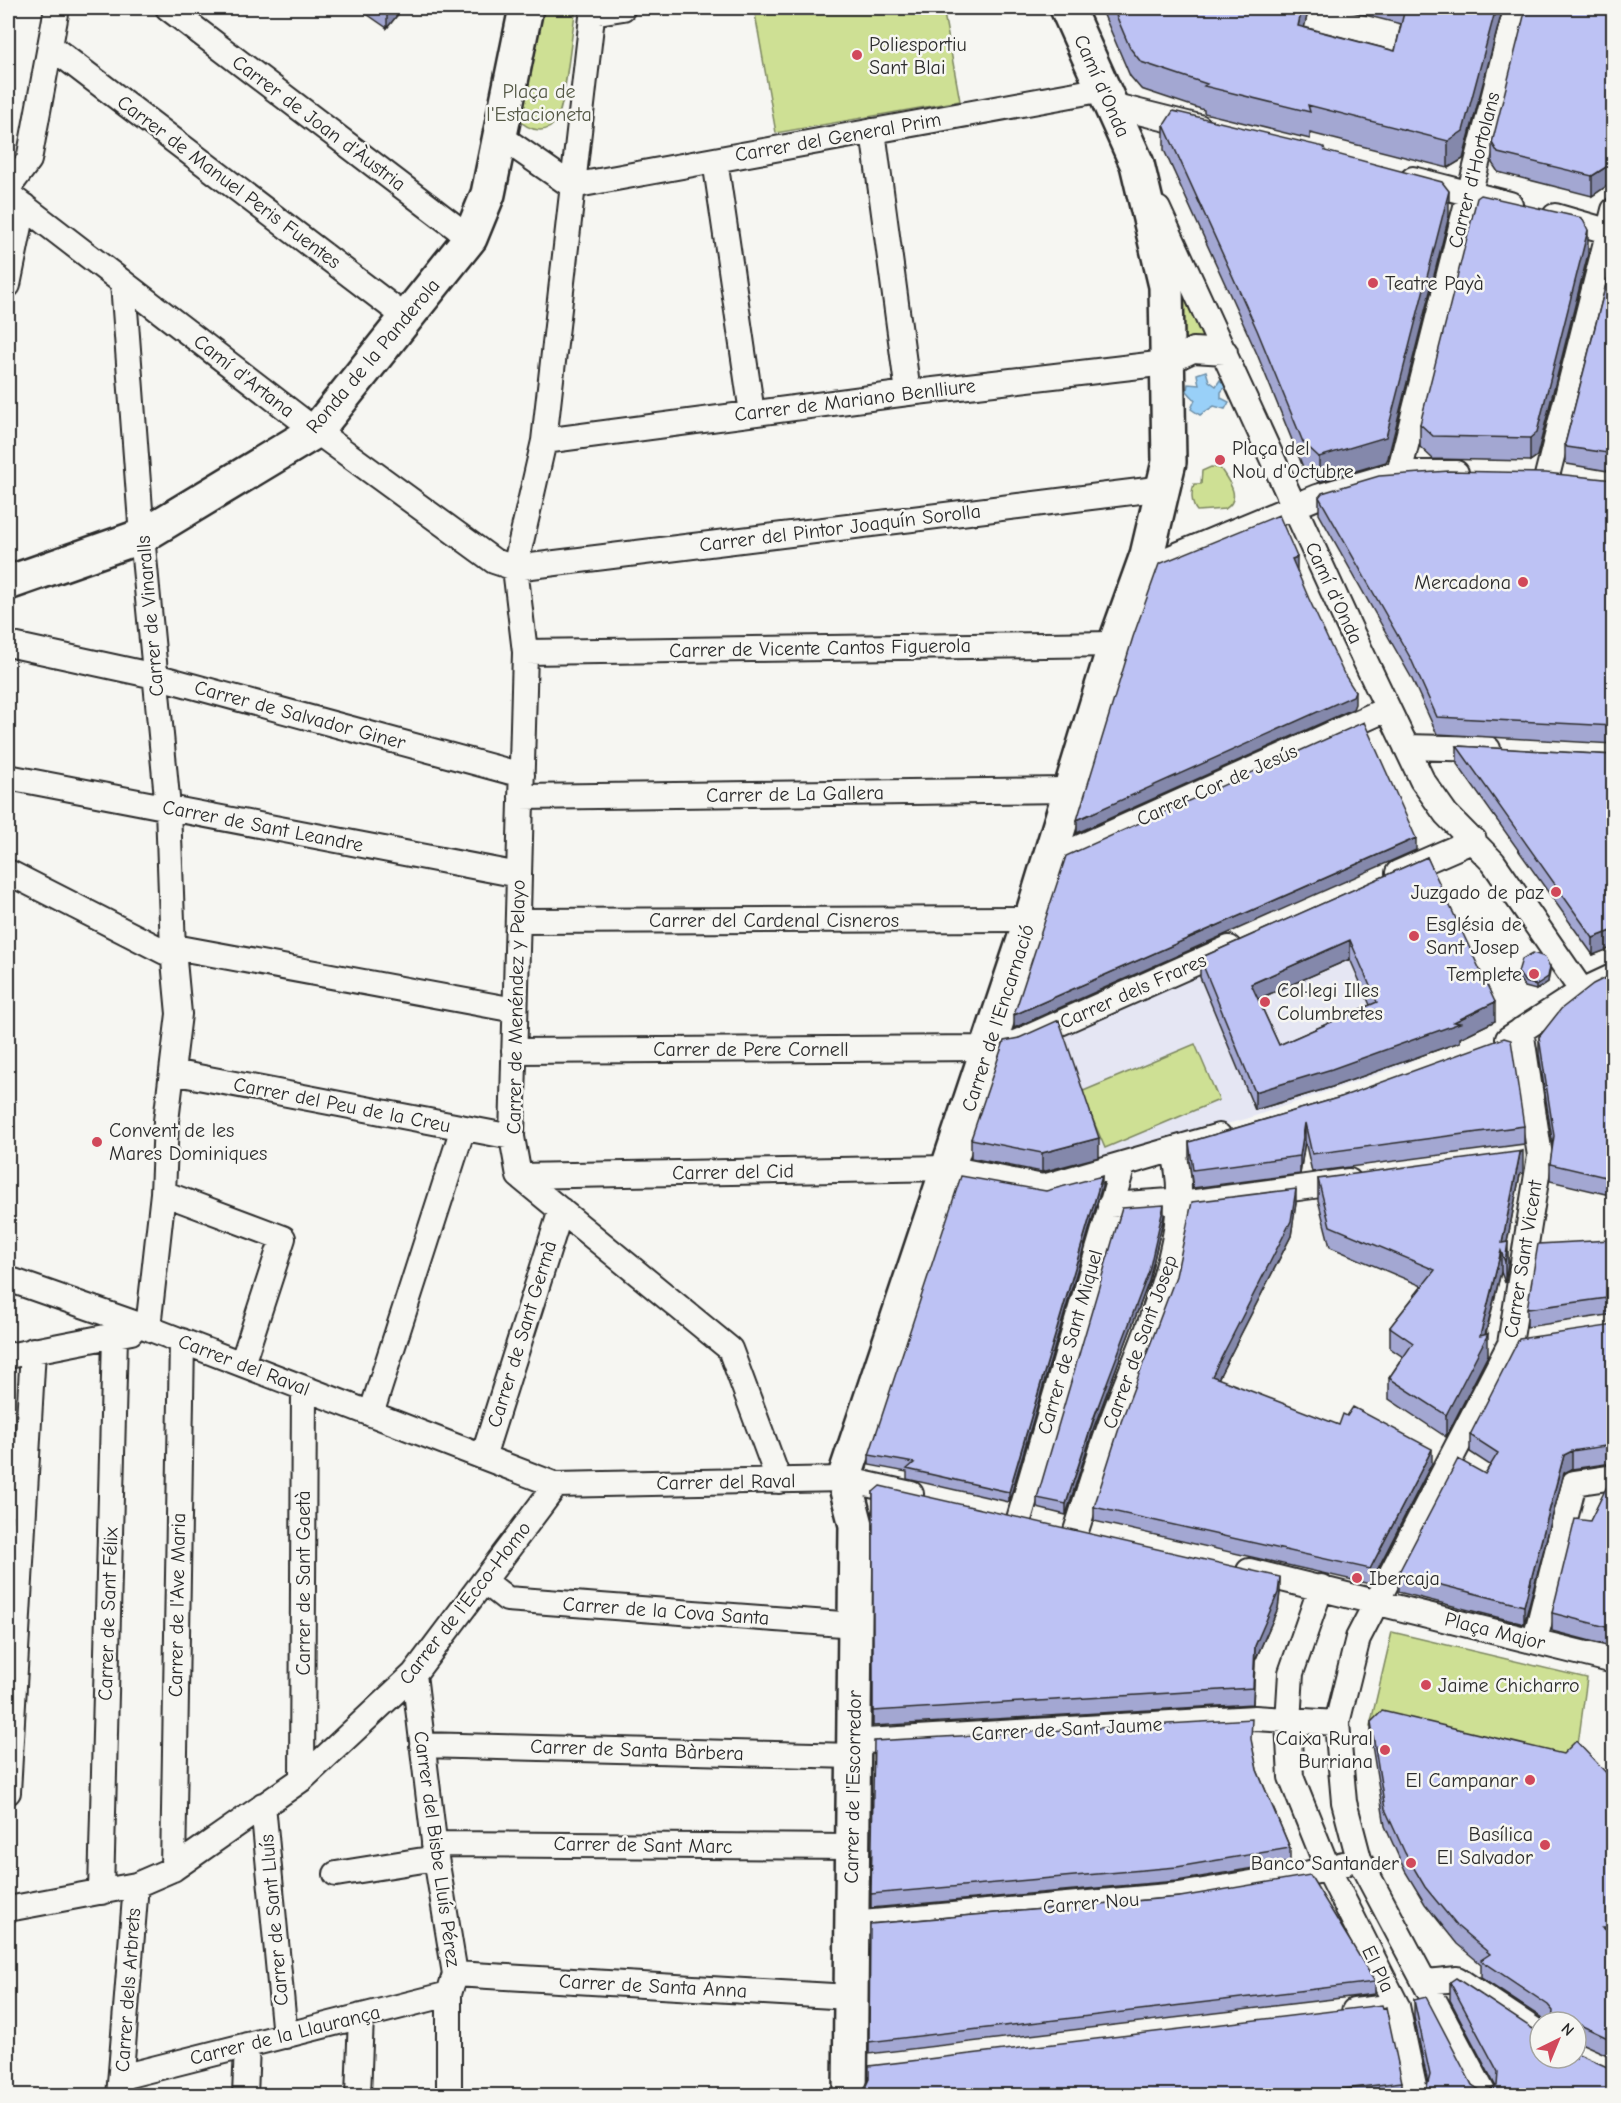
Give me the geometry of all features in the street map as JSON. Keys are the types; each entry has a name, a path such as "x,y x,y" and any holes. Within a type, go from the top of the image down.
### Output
{"street":[{"path":"8,188 29,159 57,8"},
{"name":"Carrer de Joan d'Àustria","path":"168,8 470,238"},
{"path":"526,8 500,136 572,186 593,10 623,8"},
{"name":"Camí d'Onda","path":"1067,8 1294,507 1422,780 1446,814 1493,862 1582,991"},
{"name":"Carrer d'Hortolans","path":"1399,472 1515,8"},
{"name":"Carrer de Manuel Peris Fuentes","path":"50,46 408,319"},
{"path":"1107,97 1220,132"},
{"name":"Carrer del General Prim","path":"572,186 873,131 1107,97"},
{"path":"873,131 908,393"},
{"name":"Ronda de la Panderola","path":"8,583 142,536 316,431 408,319 470,238 488,194 500,136"},
{"path":"716,160 752,413"},
{"name":"Camí d'Onda","path":"1137,164 1166,286 1166,363"},
{"path":"1390,173 1612,225 1546,477"},
{"name":"Carrer de Menéndez y Pelayo","path":"519,1176 512,1137 525,652 516,568 544,441 572,186"},
{"path":"8,285 16,200"},
{"name":"Camí d'Artana","path":"16,200 316,431 494,561 516,568"},
{"name":"Carrer de Vinaralls","path":"123,283 142,536 168,808 172,950 179,1014 166,1121 163,1193 148,1328"},
{"path":"1225,352 1193,350 1166,363 1170,433 1169,462 1147,555 1158,563 1294,507 1399,472 1476,473"},
{"name":"Carrer de Mariano Benlliure","path":"544,441 908,393 1166,363"},
{"name":"Carrer del Pintor Joaquín Sorolla","path":"516,568 1164,488"},
{"name":"Carrer de l'Encarnació","path":"844,1479 1030,919 1115,644 1147,555"},
{"name":"Carrer de Salvador Giner","path":"8,644 155,676 521,786"},
{"name":"Carrer de Vicente Cantos Figuerola","path":"525,652 1115,644"},
{"name":"Carrer Cor de Jesús","path":"1047,862 1388,709"},
{"path":"1406,747 1506,750"},
{"name":"Carrer de Sant Leandre","path":"8,777 519,875"},
{"name":"Carrer de La Gallera","path":"521,786 1069,790"},
{"path":"1374,883 1473,840"},
{"path":"8,875 165,952 180,948 515,1010"},
{"name":"Carrer del Cardenal Cisneros","path":"518,921 1030,919"},
{"name":"Carrer dels Frares","path":"988,1047 1013,1044 1253,937"},
{"path":"1487,1047 1508,1039 1582,991 1612,981"},
{"name":"Carrer Sant Vicent","path":"1375,1602 1522,1342 1528,1157 1521,1030"},
{"name":"Carrer de Pere Cornell","path":"514,1051 988,1047"},
{"name":"Carrer del Peu de la Creu","path":"172,1072 512,1137"},
{"path":"371,1414 463,1128"},
{"name":"Carrer del Cid","path":"519,1176 948,1168 1043,1187 1123,1166 1238,1130"},
{"name":"Carrer de Sant Josep","path":"1047,1525 1110,1425 1172,1257 1180,1204 1173,1150"},
{"name":"Carrer de Sant Miquel","path":"1047,1525 1110,1205 1123,1166"},
{"path":"519,1176 730,1350 779,1481"},
{"path":"1110,1205 1171,1201 1180,1204 1376,1177"},
{"path":"163,1193 282,1238 242,1364"},
{"name":"Carrer de Sant Germà","path":"483,1457 561,1210"},
{"name":"Carrer del Raval","path":"8,1279 148,1328 556,1485 844,1479 927,1498"},
{"path":"8,1356 148,1328"},
{"name":"Carrer de Sant Félix","path":"100,1892 115,1336"},
{"name":"Carrer de l'Ave Maria","path":"173,1869 182,1341"},
{"path":"8,1792 33,1350"},
{"name":"Carrer de Sant Gaetà","path":"302,1779 304,1388"},
{"path":"1535,1640 1574,1483 1614,1477"},
{"name":"Carrer de l'Escorredor","path":"844,1479 856,1525 850,1997 859,2078"},
{"name":"Carrer de l'Ecco-Homo","path":"8,1909 136,1885 173,1869 302,1779 414,1674 556,1485"},
{"path":"1230,1567 1321,1587 1375,1602"},
{"name":"Carrer de la Cova Santa","path":"484,1581 507,1599 855,1625"},
{"name":"El Pla","path":"1321,1587 1291,1673 1288,1722 1291,1777 1328,1869 1396,2006 1426,1983 1359,1858 1344,1802 1336,1723 1358,1638 1375,1602"},
{"name":"Plaça Major","path":"1375,1602 1614,1661"},
{"name":"Carrer del Bisbe Lluís Pérez","path":"414,1674 452,1984 449,2096"},
{"name":"Carrer de Sant Jaume","path":"853,1756 866,1741 1256,1718 1288,1722"},
{"path":"1288,1722 1336,1723"},
{"name":"Carrer de Santa Bàrbera","path":"422,1744 853,1756"},
{"name":"Carrer de Sant Lluís","path":"263,1805 285,2036"},
{"name":"Carrer de Sant Marc","path":"336,1874 435,1851 852,1847"},
{"path":"1328,1869 1359,1858"},
{"name":"Carrer Nou","path":"851,1924 1179,1894 1328,1869"},
{"name":"Carrer dels Arbrets","path":"120,2086 136,1885"},
{"path":"1485,2096 1426,1983 1457,1979 1528,2026"},
{"name":"Carrer de la Llaurança","path":"120,2086 247,2045 361,2016 452,1984"},
{"name":"Carrer de Santa Anna","path":"452,1984 850,1997"},
{"path":"1337,2013 1396,2006 1416,2096"},
{"path":"358,2096 361,2016"},
{"path":"245,2096 247,2045"}],"shaded area":[{"name":"Col·legi Illes Columbretes","path":"1356,901 1428,1053 1399,1067 1246,1119 1099,1157 1056,1032"}],"green space":[{"name":"Plaça de l'Estacioneta","path":"538,8 576,8 560,111 553,124 544,130 533,129 518,119"},
{"name":"Poliesportiu Sant Blai","path":"754,8 943,8 960,101 776,133"},
{"path":"1172,257 1213,343 1182,346"},
{"path":"1211,467 1220,468 1230,483 1233,500 1225,509 1197,511 1192,498 1194,484 1201,484 1202,471"},
{"path":"1195,1044 1219,1100 1105,1148 1081,1092"},
{"path":"1392,1632 1587,1678 1576,1759 1370,1726"}],"water":[{"path":"1206,371 1209,381 1216,386 1220,380 1226,386 1221,392 1221,398 1229,402 1225,409 1214,406 1200,415 1191,409 1195,400 1187,391 1188,384 1199,385 1197,374"}],"building":[{"path":"1113,8 1302,8 1298,26 1395,51 1405,8 1496,8 1463,131 1448,141 1308,105 1310,112 1204,86 1207,84 1141,62 1130,48"},
{"path":"1526,8 1614,8 1614,162 1592,176 1498,153 1492,143"},
{"path":"1173,111 1324,147 1325,151 1442,182 1449,191 1386,437 1319,457 1303,442 1257,330 1164,125"},
{"path":"1481,195 1582,218 1588,230 1537,432 1530,438 1433,436 1420,424 1477,198"},
{"path":"1614,253 1614,454 1567,447 1565,444"},
{"path":"1449,471 1546,473 1614,480 1614,726 1437,717 1411,659 1319,497 1322,493 1379,476"},
{"path":"1279,515 1297,557 1292,559 1344,674 1355,691 1353,696 1077,820 1133,637 1159,564"},
{"path":"1364,722 1416,838 1014,1015 1066,856"},
{"path":"1457,746 1614,755 1614,930 1593,938"},
{"path":"1427,857 1495,1002 1454,1022 1460,1023 1332,1069 1255,1092 1200,958","holes":["1350,940 1377,1002 1279,1045 1251,984"]},
{"name":"Templete","path":"1533,953 1545,957 1550,967 1548,977 1536,985 1525,982 1518,972 1522,959"},
{"path":"1605,978 1614,993 1614,1179 1550,1164 1554,1136 1539,1037 1561,1009 1593,984"},
{"path":"1059,1020 1099,1138 1042,1153 971,1139 1004,1041 1019,1038"},
{"path":"1504,1038 1511,1040 1524,1126 1312,1154 1305,1123 1300,1156 1193,1170 1189,1142 1341,1097"},
{"path":"1523,1151 1520,1153 1502,1243 1508,1242 1505,1262 1501,1251 1480,1336 1488,1334 1446,1415 1389,1378 1413,1343 1390,1327 1435,1270 1330,1226 1318,1179"},
{"path":"961,1176 1046,1191 1102,1176 1009,1492 907,1469 914,1463 869,1455"},
{"path":"1296,1189 1291,1221 1212,1376 1339,1425 1343,1414 1347,1416 1353,1407 1432,1449 1370,1569 1094,1507 1121,1422 1176,1276 1192,1202"},
{"path":"1164,1205 1149,1271 1094,1417 1066,1504 1037,1498 1122,1208"},
{"path":"1611,1227 1614,1227 1614,1297 1527,1309 1538,1244 1611,1240"},
{"path":"1614,1325 1614,1446 1572,1451 1564,1455 1524,1606 1398,1574 1458,1459 1485,1474 1498,1453 1470,1435 1519,1339"},
{"path":"1613,1474 1614,1629 1552,1613 1575,1519 1590,1521"},
{"path":"880,1486 1280,1577 1278,1593 1255,1646 1253,1688 873,1711 873,1492"},
{"path":"1382,1711 1563,1754 1576,1741 1614,1781 1614,1927 1603,1928 1614,1936 1614,2041 1588,2029 1588,2010 1552,2010 1481,1960 1490,1954 1457,1926 1425,1887 1405,1853 1385,1809 1371,1722"},
{"path":"1252,1719 1251,1739 1257,1770 1290,1848 1177,1867 871,1894 874,1741"},
{"path":"1310,1875 1375,1982 869,2042 870,1924 1180,1897"},
{"path":"1456,1978 1528,2026 1528,2070 1588,2070 1588,2058 1614,2070 1614,2096 1429,2096 1427,2087 1430,2075 1414,2000 1426,1997 1472,2085 1484,2093 1497,2086 1498,2072 1450,1982"},
{"path":"1382,2005 1383,2008 1386,2007 1402,2082 1321,2092 1322,2096 864,2096 869,2079 869,2066"}],"place":[{"name":"Poliesportiu Sant Blai","path":"857,55"},
{"name":"Teatre Payà","path":"1373,283"},
{"name":"Plaça del Nou d'Octubre","path":"1220,460"},
{"name":"Mercadona","path":"1523,582"},
{"name":"Juzgado de paz","path":"1556,892"},
{"name":"Església de Sant Josep","path":"1414,936"},
{"name":"Templete","path":"1534,974"},
{"name":"Col·legi Illes Columbretes","path":"1265,1002"},
{"name":"Convent de les Mares Dominiques","path":"97,1142"},
{"name":"Ibercaja","path":"1357,1578"},
{"name":"Jaime Chicharro","path":"1426,1685"},
{"name":"Caixa Rural Burriana","path":"1385,1750"},
{"name":"El Campanar","path":"1530,1780"},
{"name":"Basílica El Salvador","path":"1545,1845"},
{"name":"Banco Santander","path":"1411,1863"}]}
